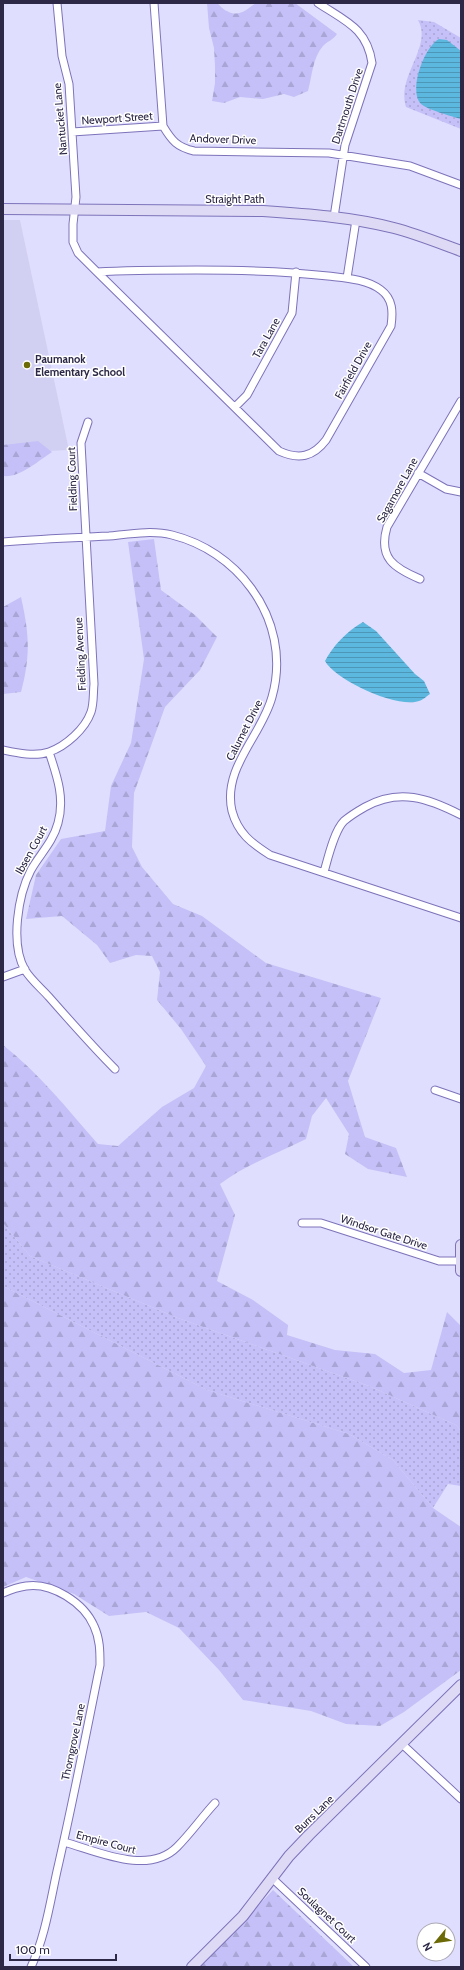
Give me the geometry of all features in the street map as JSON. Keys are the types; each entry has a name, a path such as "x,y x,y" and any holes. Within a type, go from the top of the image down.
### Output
{"main road":[{"name":"Straight Path","path":"3,209 263,211 334,217 394,228 461,251"},
{"path":"460,1266 461,1245"},
{"name":"Burrs Lane","path":"192,1967 243,1916 289,1856 308,1835 461,1685"}],"street":[{"name":"Nantucket Lane","path":"57,3 62,56 69,84 76,197 75,210"},
{"path":"154,3 163,126"},
{"name":"Dartmouth Drive","path":"318,3 354,26 365,38 370,50 372,63 370,75 345,144 334,217"},
{"name":"Newport Street","path":"72,132 163,126"},
{"name":"Andover Drive","path":"163,126 171,139 182,148 194,151 344,155 354,158 410,166 461,185"},
{"name":"Fairfield Drive","path":"75,210 73,242 78,253 97,272 234,407 279,451 290,456 305,456 318,451 326,440 390,326 393,312 390,300 382,290 372,284 346,278 268,270 127,270 97,272"},
{"path":"346,278 356,220"},
{"name":"Tara Lane","path":"234,407 247,395 292,313 296,272"},
{"name":"Sagamore Lane","path":"420,580 404,572 392,562 384,552 384,538 387,528 461,401"},
{"name":"Fielding Court","path":"85,537 81,443 88,422"},
{"path":"418,473 446,489 461,492"},
{"name":"Calumet Drive","path":"3,542 143,533 172,534 203,546 223,559 244,578 260,600 273,632 277,653 276,681 265,716 237,768 231,783 230,803 235,821 241,833 252,844 270,855 461,918"},
{"name":"Fielding Avenue","path":"3,750 33,754 49,752 64,744 75,735 91,712 93,699 93,662 85,537"},
{"name":"Ibsen Court","path":"49,752 59,782 61,803 58,823 51,842 32,870 25,886 18,914 17,930 19,947 25,970 114,1069"},
{"path":"324,872 332,844 344,822 378,800 406,796 439,804 461,815"},
{"path":"3,977 25,970"},
{"path":"435,1090 461,1099"},
{"name":"Windsor Gate Drive","path":"302,1223 321,1223 439,1261 460,1266"},
{"name":"Thorngrove Lane","path":"3,1593 27,1585 45,1588 64,1594 81,1608 94,1625 100,1646 100,1665 64,1842 44,1928 36,1956 31,1967"},
{"path":"402,1744 461,1799"},
{"name":"Empire Court","path":"64,1842 132,1862 147,1861 160,1857 176,1848 215,1803"},
{"name":"Soulagnet Court","path":"272,1878 366,1967"}],"shaded area":[{"name":"Paumanok Elementary School","path":"3,220 20,220 69,450 3,453"}],"green space":[{"path":"207,3 217,3 223,9 235,14 243,12 256,3 295,3 337,34 320,50 313,67 308,91 294,97 284,94 263,99 240,97 224,103 212,101 215,83 215,66 214,48 209,28"},
{"path":"418,20 434,22 461,38 461,129 406,107 404,95 406,84 421,41 421,30"},
{"path":"38,441 52,452 22,472 9,476 3,476 3,445"},
{"path":"154,539 161,590 195,615 217,637 200,670 165,707 134,793 132,847 142,867 173,904 202,916 266,963 381,998 348,1081 365,1137 396,1148 407,1177 368,1169 345,1154 349,1134 326,1098 312,1116 306,1139 251,1165 220,1184 235,1215 217,1281 253,1300 288,1325 287,1335 335,1350 375,1354 404,1373 431,1370 447,1312 461,1326 461,1431 456,1425 369,1386 178,1318 30,1256 3,1223 3,1045 41,1080 98,1144 118,1146 162,1107 194,1088 206,1066 181,1029 157,1000 160,972 152,956 136,955 110,963 97,945 62,916 26,919 36,875 61,839 105,831 111,786 131,743 144,659 128,542"},
{"path":"21,597 26,622 28,644 28,655 24,679 21,692 3,694 3,607"},
{"path":"3,1223 30,1256 178,1318 369,1386 456,1425 461,1431 461,1486 448,1484 433,1508 393,1460 349,1434 207,1390 3,1286"},
{"path":"3,1286 207,1390 349,1434 393,1460 433,1508 461,1527 461,1670 404,1712 380,1726 346,1724 311,1711 243,1700 219,1670 179,1628 146,1612 109,1616 74,1594 26,1577 3,1587"},
{"path":"273,1890 354,1967 200,1967"}],"water":[{"path":"439,39 447,40 461,51 461,119 440,113 424,106 417,98 417,80 423,60 433,44"},
{"path":"363,622 376,631 415,674 424,681 430,694 419,701 397,701 368,691 331,669 325,661 332,650 346,634"}],"place":[{"name":"Paumanok Elementary School","path":"27,365"}]}
